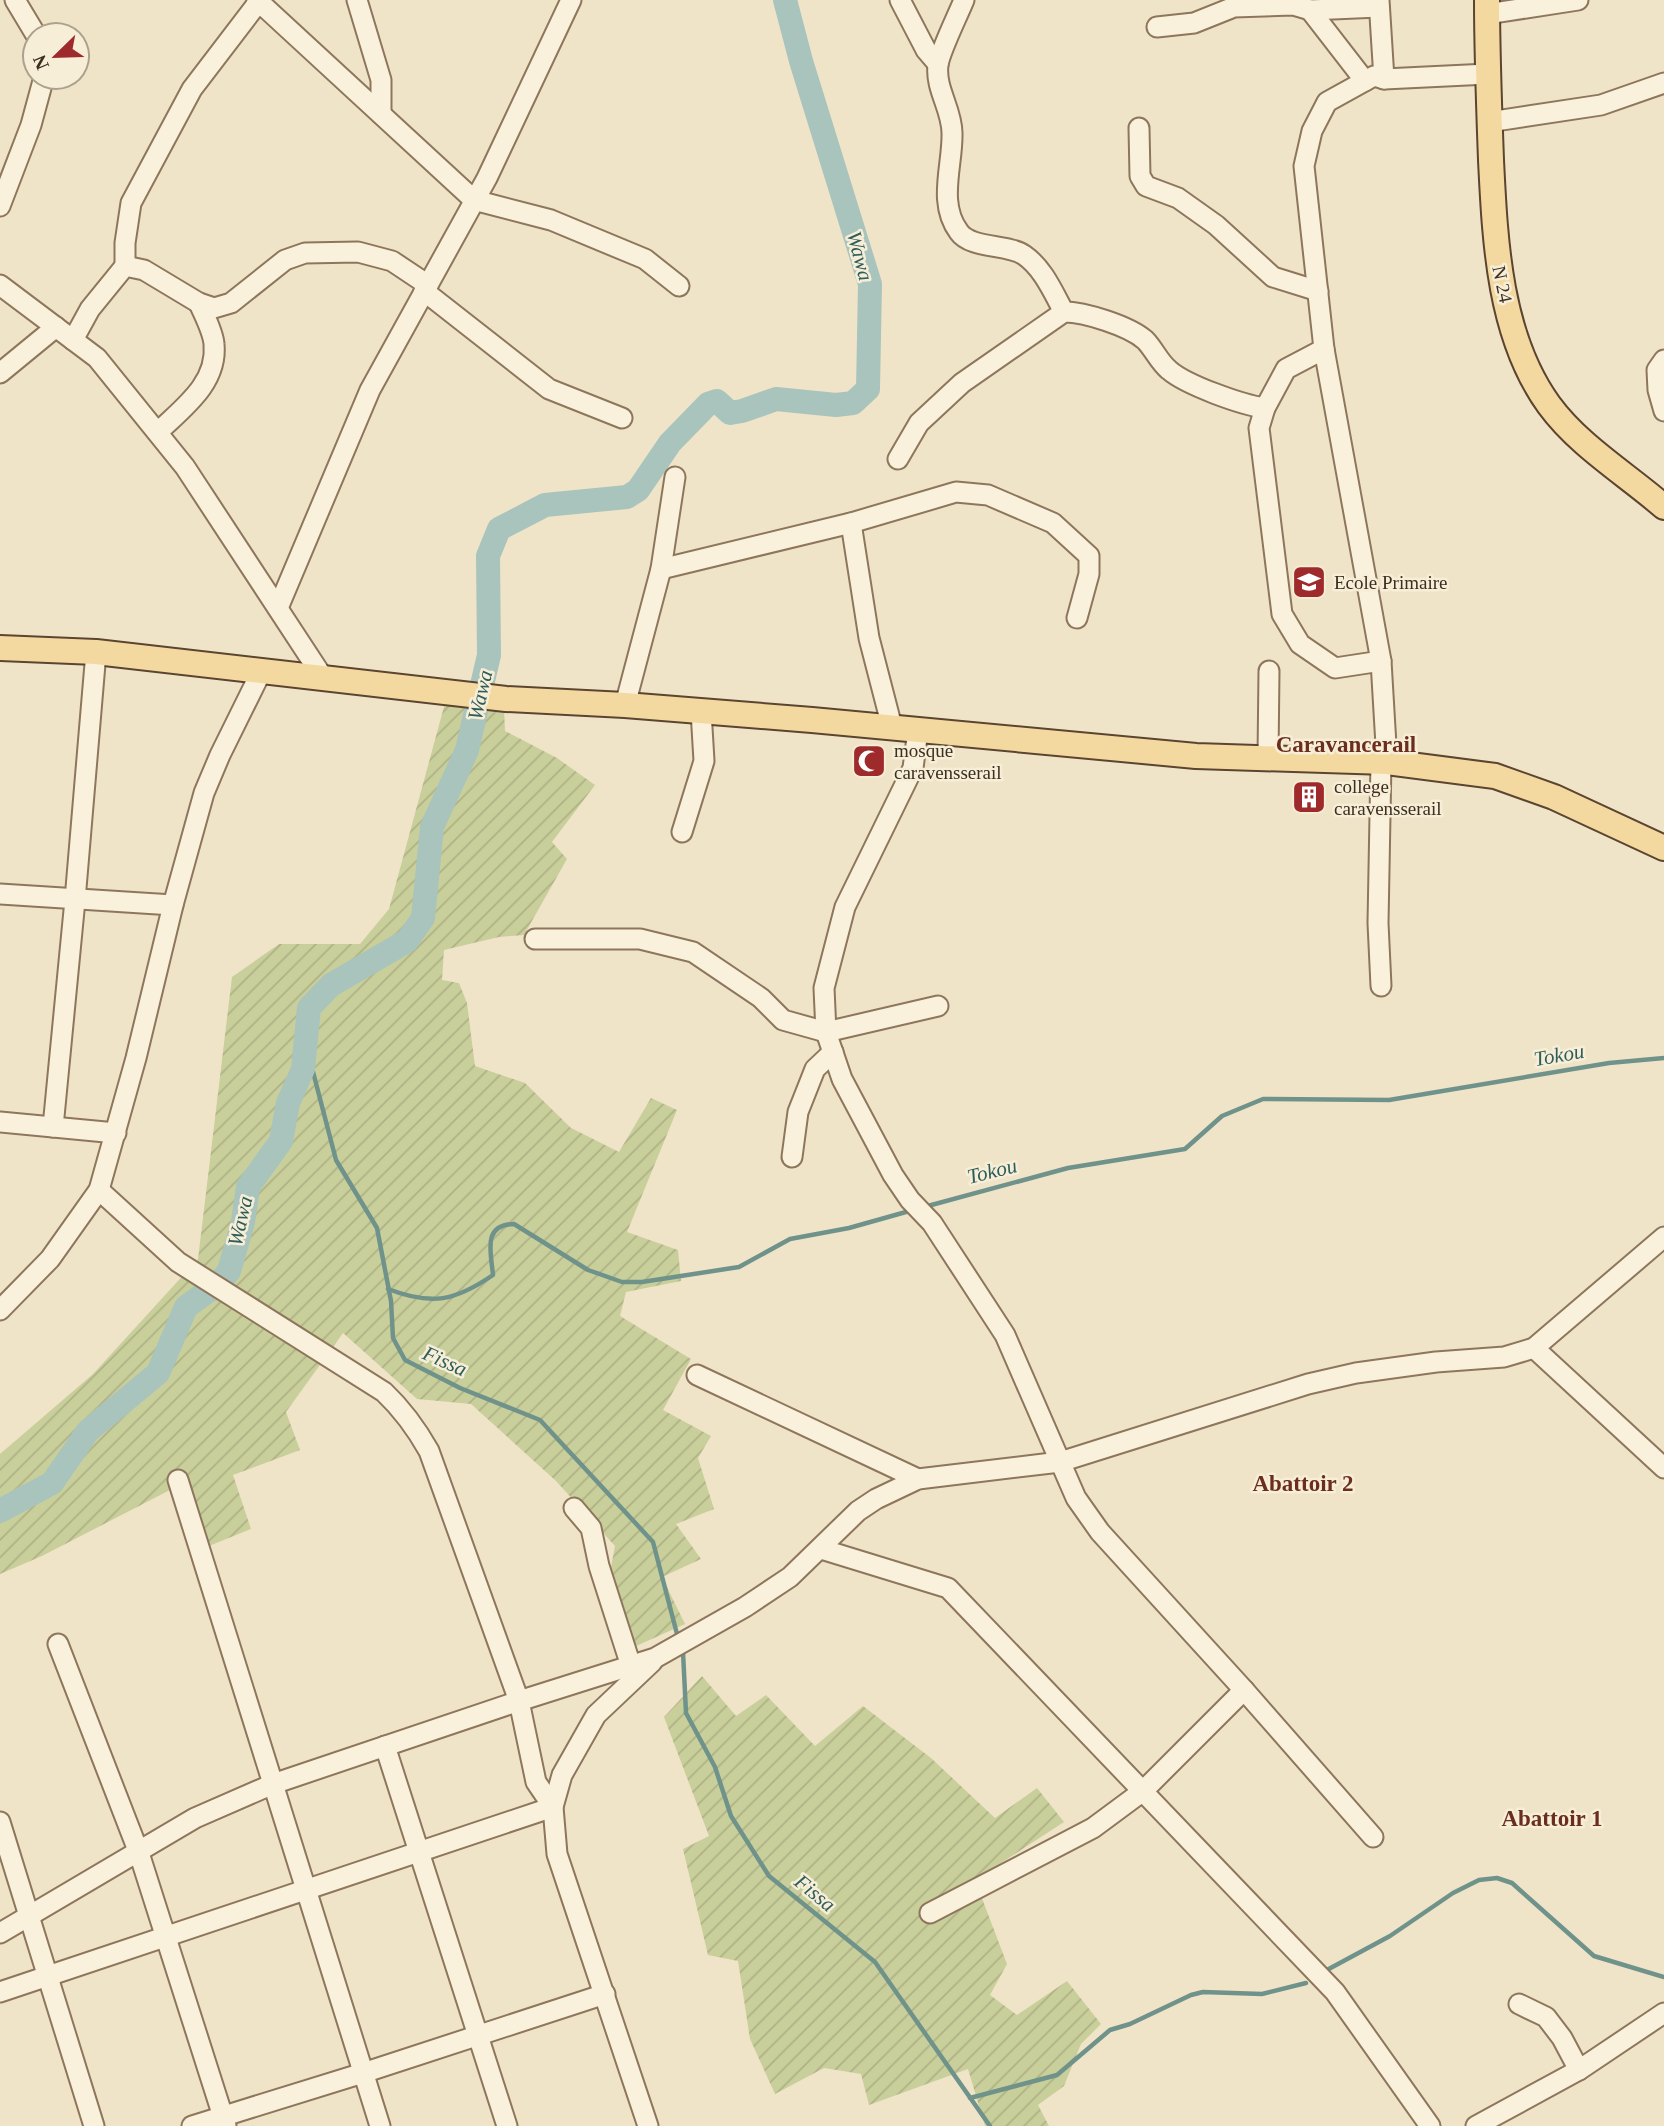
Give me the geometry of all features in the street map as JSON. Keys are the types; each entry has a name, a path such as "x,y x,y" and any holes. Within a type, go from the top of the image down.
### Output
{"main road":[{"name":"N 24","path":"1487,7 1489,122 1497,259 1508,310 1525,362 1549,405 1581,439 1664,507"},
{"path":"0,648 96,652 506,699 701,711 1196,756 1384,762 1495,776 1554,797 1664,848"}],"street":[{"path":"15,0 28,21"},
{"path":"357,0 382,80 381,114"},
{"path":"278,608 370,390 474,200 571,0"},
{"path":"900,0 926,50 938,64"},
{"path":"964,0 938,64 940,91 953,131 946,184 951,215 959,233 969,240 1023,254 1044,275 1063,312"},
{"path":"1487,7 1578,0"},
{"path":"73,340 90,309 125,266 125,243 131,203 192,89 259,1 474,200 551,220 645,259 679,286"},
{"path":"1157,27 1194,23 1234,7 1293,5 1310,10 1379,4 1375,80"},
{"path":"1310,10 1375,80"},
{"path":"1381,986 1378,923 1384,762 1381,661 1324,349 1304,166 1312,131 1327,102 1375,80 1488,74"},
{"path":"1489,122 1601,105 1664,83"},
{"path":"0,206 31,125 40,91"},
{"path":"1139,128 1140,176 1146,186 1178,198 1216,225 1273,277 1318,291"},
{"path":"125,266 144,270 199,303 214,308 231,303 285,260 304,253 358,252 392,261 550,389 622,418"},
{"path":"0,285 97,358 186,467 324,678"},
{"path":"158,432 202,388 212,369 214,343 199,303"},
{"path":"898,458 919,423 962,383 1063,312 1074,312 1133,331 1146,342 1168,370 1249,406 1265,408"},
{"path":"0,373 56,327"},
{"path":"1324,349 1286,369 1265,408 1259,428 1282,614 1300,644 1335,668 1381,661"},
{"path":"1664,360 1657,370 1658,390 1664,411"},
{"path":"625,705 661,569 675,477"},
{"path":"661,569 851,523 956,492 988,495 1053,523 1089,556 1089,574 1077,618"},
{"path":"851,523 869,638 892,727"},
{"path":"53,1127 96,652"},
{"path":"0,1310 50,1259 99,1190 204,793 262,670"},
{"path":"1268,757 1269,671"},
{"path":"682,832 704,761 701,711"},
{"path":"918,730 913,768 845,907 824,988 825,1032 842,1079 892,1175 932,1223 1005,1335 1076,1498 1100,1532 1373,1837"},
{"path":"0,894 173,905"},
{"path":"535,940 640,939 693,952 761,998 783,1020 825,1032 938,1006"},
{"path":"792,1157 798,1112 815,1069 833,1052"},
{"path":"0,1122 116,1133"},
{"path":"99,1190 160,1247 198,1275 384,1392 418,1431 429,1451 519,1701 536,1782 553,1807"},
{"path":"0,1933 195,1818 272,1784 655,1658 746,1607 790,1577 858,1511 876,1499 918,1479 1060,1462 1308,1384 1356,1373 1436,1362 1504,1357 1534,1349 1664,1237"},
{"path":"1534,1349 1664,1468"},
{"path":"697,1375 918,1479"},
{"path":"178,1480 380,2126"},
{"path":"574,1508 591,1528 599,1566 631,1667"},
{"path":"821,1549 948,1588 1335,1992 1430,2126"},
{"path":"58,1644 139,1853 225,2121"},
{"path":"648,2126 557,1854 553,1807 562,1776 596,1715 655,1658"},
{"path":"930,1913 1093,1828 1143,1791 1244,1690"},
{"path":"385,1746 506,2126"},
{"path":"0,1992 553,1807"},
{"path":"0,1822 94,2126"},
{"path":"192,2126 225,2121 605,1994"},
{"path":"1519,2004 1545,2017 1562,2038 1579,2070"},
{"path":"1476,2126 1579,2070 1664,2012"}],"green space":[{"path":"445,703 504,709 505,731 557,758 595,785 552,842 567,859 524,935 499,937 444,950 442,980 459,983 467,1003 475,1066 525,1083 571,1128 619,1152 651,1098 677,1110 627,1232 678,1250 681,1281 626,1292 620,1316 691,1359 663,1410 711,1436 698,1458 714,1509 676,1524 701,1559 662,1577 685,1624 634,1647 611,1567 615,1546 556,1481 471,1404 417,1399 343,1333 286,1412 300,1450 233,1475 251,1529 204,1548 172,1489 42,1556 0,1574 0,1454 93,1374 198,1259 232,977 279,944 360,944 389,909"},
{"path":"702,1676 736,1716 766,1695 815,1746 863,1706 931,1758 995,1818 1037,1788 1064,1822 975,1880 1007,1964 990,1995 1017,2015 1067,1981 1101,2024 1081,2044 1064,2086 1038,2105 1049,2126 985,2126 968,2069 869,2105 861,2074 824,2068 775,2094 750,2039 738,1961 708,1955 683,1849 709,1836 664,1717"}],"waterway":[{"name":"Wawa","path":"0,1511 52,1483 88,1431 158,1373 186,1307 219,1283 229,1271 243,1222 248,1187 281,1141 288,1103 303,1069 309,1008 331,985 407,941 423,918 432,827 467,750 489,655 488,556 499,529 545,505 627,497 638,490 670,443 708,404 717,401 730,413 776,399 836,405 853,403 868,389 870,284 801,61 785,0"},
{"name":"Fissa","path":"306,1045 336,1160 377,1228 391,1301 393,1338 405,1360 460,1388 540,1420 653,1542 677,1634"},
{"name":"Tokou","path":"924,1207 1068,1168 1185,1149 1222,1116 1263,1099 1389,1100 1609,1063 1664,1058"},
{"name":"Tokou","path":"388,1289 431,1299 467,1291 493,1275 491,1241 497,1229 504,1225 514,1224 588,1270 622,1282 642,1282 739,1267 790,1239 849,1228 913,1210"},
{"name":"Fissa","path":"683,1652 686,1713 715,1767 731,1816 769,1876 875,1962 990,2126"},
{"path":"1325,1971 1390,1936 1453,1893 1479,1880 1497,1878 1512,1883 1594,1956 1664,1977"},
{"path":"970,2098 1057,2075 1110,2030 1130,2024 1191,1995 1203,1992 1262,1994 1306,1983"}],"place":[{"name":"Ecole Primaire","path":"1309,582"},
{"name":"mosque caravensserail","path":"869,761"},
{"name":"college caravensserail","path":"1309,797"}],"district":[{"name":"Caravancerail","path":"1346,744"},
{"name":"Abattoir 2","path":"1303,1483"},
{"name":"Abattoir 1","path":"1552,1818"}]}
